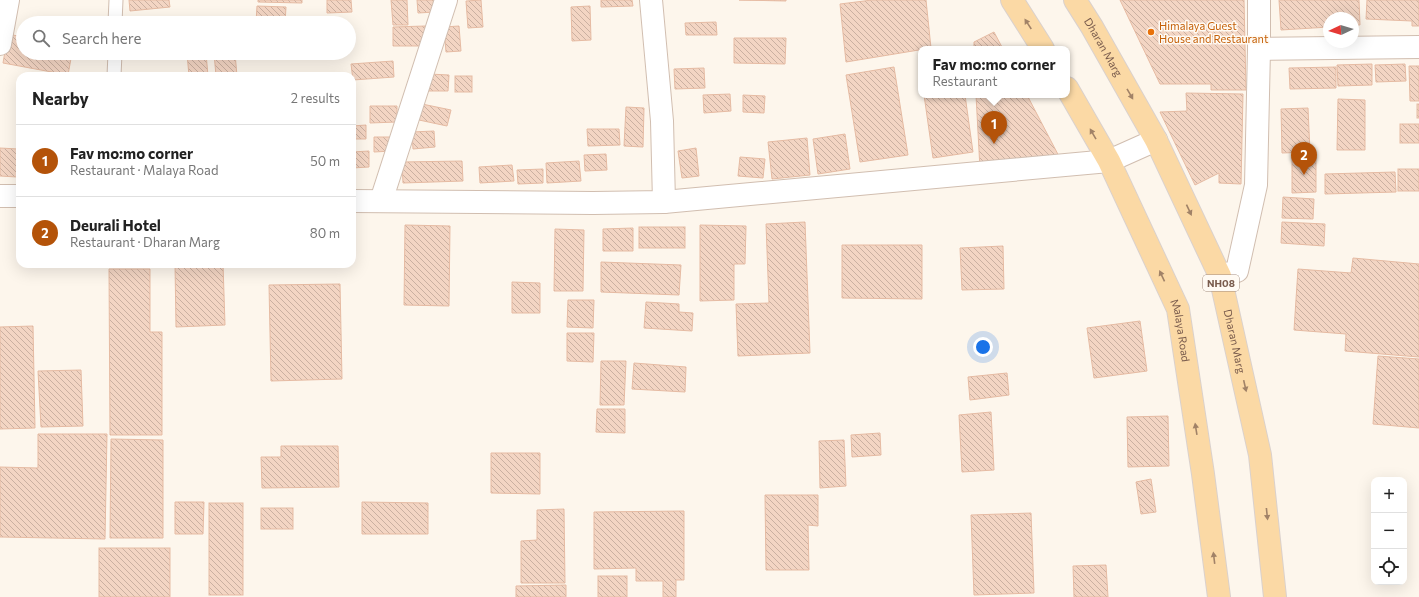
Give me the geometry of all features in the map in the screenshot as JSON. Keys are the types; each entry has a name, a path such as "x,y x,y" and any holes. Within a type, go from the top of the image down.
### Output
{"main road":[{"path":"1012,0 1041,46"},
{"name":"Dharan Marg","path":"1075,0 1156,140 1220,276 1260,455 1275,597"},
{"name":"Malaya Road","path":"1070,93 1109,161 1178,309 1203,474 1219,597"}],"street":[{"path":"0,44 8,0"},
{"path":"382,201 446,0"},
{"path":"651,0 662,121 664,202"},
{"path":"1220,276 1237,271 1256,185 1259,0"},
{"path":"1259,50 1419,47"},
{"path":"356,201 593,203 664,202 1109,161 1156,140"},
{"path":"0,196 16,196"}],"lane":[{"path":"116,0 116,16"},
{"path":"114,60 114,72"}],"building":[{"path":"129,0 169,0 170,7 130,11"},
{"path":"258,0 302,0 302,3 258,2"},
{"path":"327,0 351,0 352,12 327,13"},
{"path":"391,0 407,0 408,25 393,25"},
{"path":"417,0 435,0 435,12 418,13"},
{"path":"481,0 483,27 468,28 466,1"},
{"path":"601,0 632,0 633,6 601,7"},
{"path":"739,0 786,0 786,1"},
{"path":"872,0 926,0 931,46 918,46 918,50 846,62 840,4"},
{"path":"1120,0 1244,0 1246,90 1211,90 1211,84 1160,84"},
{"path":"1279,0 1359,0 1360,25 1359,12 1323,12 1323,27 1281,30"},
{"path":"1367,0 1419,0 1419,26 1412,26 1412,21 1366,19"},
{"path":"257,6 286,7 285,16 256,16"},
{"path":"590,6 591,40 572,41 571,7"},
{"path":"716,22 717,35 686,35 685,23"},
{"path":"425,26 425,46 393,46 393,27"},
{"path":"459,26 461,51 446,52 444,27"},
{"path":"994,32 1001,46 974,46 974,42"},
{"path":"8,34 16,36 16,60 71,60 69,72 52,72 3,63"},
{"path":"734,38 786,38 785,64 734,63"},
{"path":"188,60 207,60 208,72 189,72"},
{"path":"215,60 236,60 237,72 216,72"},
{"path":"393,61 394,77 356,80 356,72 352,72 351,64"},
{"path":"1372,64 1372,85 1338,86 1337,65"},
{"path":"1405,64 1406,81 1376,82 1375,65"},
{"path":"1409,66 1419,66 1419,101 1410,101"},
{"path":"894,67 908,155 860,162 846,75"},
{"path":"1336,67 1336,88 1290,89 1289,68"},
{"path":"704,68 705,88 675,89 674,69"},
{"path":"429,74 449,75 448,91 429,91"},
{"path":"455,76 472,76 472,92 455,92"},
{"path":"1186,93 1243,94 1241,184 1219,183 1219,173 1195,185 1160,112 1187,111"},
{"path":"730,94 731,111 704,113 703,95"},
{"path":"743,95 765,96 764,113 743,112"},
{"path":"924,98 965,98 973,152 933,158"},
{"path":"976,98 1029,98 1063,164 980,169"},
{"path":"1338,99 1365,100 1365,150 1337,150"},
{"path":"422,104 451,110 447,126 419,120"},
{"path":"1417,104 1419,104 1419,118 1417,118"},
{"path":"370,106 397,106 397,122 370,123"},
{"path":"626,107 644,108 643,147 624,146"},
{"path":"1308,108 1310,152 1282,153 1281,109"},
{"path":"1400,124 1419,124 1419,143 1400,143"},
{"path":"366,125 366,139 356,139 356,126"},
{"path":"587,129 619,129 620,145 588,146"},
{"path":"434,131 435,147 413,149 412,132"},
{"path":"845,134 850,169 818,174 813,139"},
{"path":"374,137 391,137 392,151 374,152"},
{"path":"807,138 810,175 772,179 768,142"},
{"path":"0,148 16,149 16,177 0,176"},
{"path":"696,148 699,176 682,178 678,151"},
{"path":"369,151 369,167 356,168 356,152"},
{"path":"606,154 607,170 585,171 584,155"},
{"path":"740,157 765,159 763,178 738,176"},
{"path":"1292,157 1316,157 1316,192 1292,193"},
{"path":"462,161 463,181 403,183 402,162"},
{"path":"579,161 581,181 547,183 546,163"},
{"path":"512,165 514,181 480,183 479,167"},
{"path":"543,169 543,183 518,184 517,170"},
{"path":"1398,169 1419,169 1419,191 1398,191"},
{"path":"1395,172 1396,192 1325,194 1325,174"},
{"path":"1283,197 1314,199 1313,219 1282,218"},
{"path":"805,222 810,353 738,356 736,304 769,303 766,224"},
{"path":"1282,222 1325,224 1324,246 1281,243"},
{"path":"405,225 450,226 449,306 404,305"},
{"path":"700,225 746,226 745,264 734,264 734,300 700,301"},
{"path":"639,227 685,227 685,248 639,248"},
{"path":"633,228 633,251 603,251 603,229"},
{"path":"555,229 584,230 583,291 554,291"},
{"path":"842,245 922,245 922,299 842,298"},
{"path":"1003,246 1004,289 962,290 960,248"},
{"path":"1353,258 1419,264 1419,357 1345,351 1346,334 1294,330 1298,269 1351,273"},
{"path":"601,262 681,265 679,295 601,292"},
{"path":"175,268 223,268 225,325 176,327"},
{"path":"109,269 150,269 150,332 162,332 162,435 110,435"},
{"path":"512,282 540,283 540,313 512,313"},
{"path":"340,284 342,379 271,381 269,285"},
{"path":"568,300 594,300 593,328 567,327"},
{"path":"646,302 679,304 679,312 693,313 692,331 644,328"},
{"path":"1140,321 1147,371 1094,378 1087,328"},
{"path":"33,326 35,428 0,429 0,327"},
{"path":"567,333 594,333 593,362 567,361"},
{"path":"1378,356 1419,359 1419,428 1373,424"},
{"path":"601,361 626,361 624,405 600,405"},
{"path":"634,363 686,367 685,392 632,389"},
{"path":"81,370 83,426 41,427 38,371"},
{"path":"1007,373 1009,395 970,400 968,377"},
{"path":"597,409 625,409 625,433 596,432"},
{"path":"991,412 994,470 962,472 959,415"},
{"path":"1168,416 1169,466 1128,467 1127,417"},
{"path":"880,433 881,455 852,457 851,435"},
{"path":"38,434 107,434 105,539 0,537 0,467 38,468"},
{"path":"111,439 163,440 163,538 110,538"},
{"path":"844,440 846,486 820,488 819,441"},
{"path":"281,446 338,446 339,487 262,488 261,457 281,457"},
{"path":"491,453 540,453 540,494 491,493"},
{"path":"1151,479 1156,512 1141,514 1136,482"},
{"path":"765,495 818,495 818,526 808,525 809,570 766,570"},
{"path":"175,502 204,502 203,534 175,534"},
{"path":"362,502 428,503 428,534 362,534"},
{"path":"209,503 243,503 243,595 209,595"},
{"path":"261,508 293,508 293,529 261,529"},
{"path":"564,509 565,583 521,583 521,541 537,540 537,510"},
{"path":"684,511 684,580 676,580 676,597 663,597 663,581 636,581 636,568 594,569 594,512"},
{"path":"1031,513 1034,593 974,595 971,515"},
{"path":"99,548 170,548 170,597 99,597"},
{"path":"1106,565 1108,597 1074,597 1073,566"},
{"path":"598,576 627,576 627,597 598,597"},
{"path":"566,585 566,597 516,597 516,586"}],"place":[{"name":"Himalaya Guest House and Restaurant","path":"1151,32"},
{"name":"Fav mo:mo corner","path":"994,144"},
{"name":"Deurali Hotel","path":"1304,175"}]}
